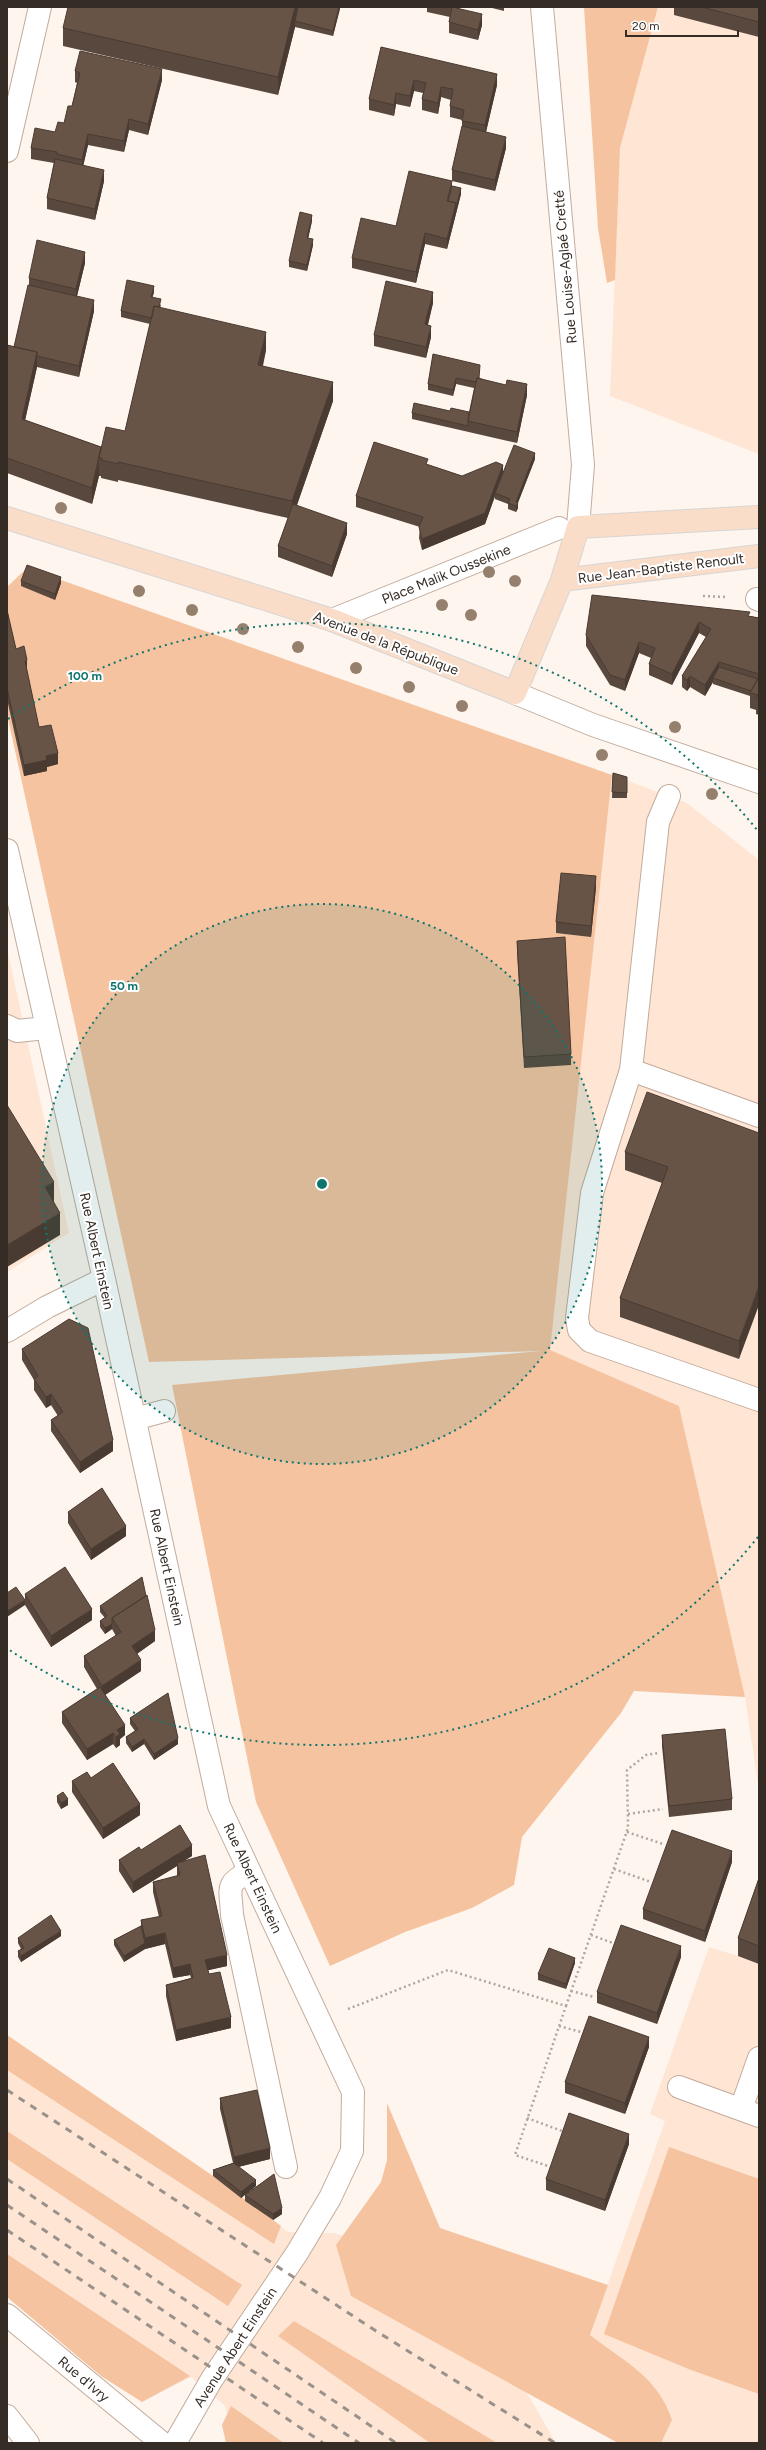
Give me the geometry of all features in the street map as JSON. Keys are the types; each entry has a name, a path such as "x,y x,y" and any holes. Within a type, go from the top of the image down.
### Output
{"main road":[{"path":"569,527 759,517"},
{"name":"Avenue de la République","path":"7,518 332,620 514,693"},
{"name":"Rue Jean-Baptiste Renoult","path":"514,693 562,580 569,527"},
{"name":"Rue Jean-Baptiste Renoult","path":"562,580 759,556"}],"street":[{"path":"7,151 40,7"},
{"name":"Rue Louise-Aglaé Cretté","path":"542,7 582,465 569,527"},
{"name":"Place Malik Oussekine","path":"332,620 569,527"},
{"name":"Avenue de la République","path":"514,693 593,725 759,782"},
{"path":"669,796 658,822 631,1070 592,1193 577,1318 579,1330 590,1341 759,1400"},
{"name":"Rue Albert Einstein","path":"7,850 46,1028 104,1279 219,1806 321,2020 353,2092 352,2151 330,2198 297,2253"},
{"path":"7,1026 17,1031 46,1028"},
{"path":"631,1070 759,1116"},
{"path":"7,1331 47,1307 104,1279"},
{"path":"135,1419 164,1411"},
{"path":"250,1872 234,1879 231,1884 232,1915 286,2167"},
{"path":"679,2087 750,2112 759,2058"},
{"name":"Avenue Abert Einstein","path":"175,2443 212,2379 297,2253"},
{"name":"Rue d'Ivry","path":"7,2315 162,2443"},
{"path":"7,2416 28,2443"}],"path":[{"path":"551,2167 515,2155 627,1832 627,1770 646,1755 659,1753"},
{"path":"628,1814 663,1809"},
{"path":"627,1832 664,1844"},
{"path":"614,1869 651,1882"},
{"path":"591,1935 613,1943"},
{"path":"321,2020 448,1970 566,2006"},
{"path":"572,1991 594,1997"},
{"path":"559,2026 581,2032"},
{"path":"527,2118 562,2131"}],"shaded area":[{"path":"584,7 658,7 620,148 615,280 607,283 598,228"},
{"path":"658,7 759,7 759,454 610,396 620,148"},
{"path":"27,568 612,775 550,1350 679,1406 745,1697 634,1691 621,1713 522,1837 514,1885 472,1908 405,1932 330,1966 256,1802 172,1385 540,1351 149,1362 7,714 7,587"},
{"path":"612,775 687,803 759,860 759,1790 745,1697 679,1406 549,1350"},
{"path":"7,948 69,1233 7,1272"},
{"path":"759,1897 759,2443 633,2443 590,2335 665,2121 650,2114 709,1947 738,1956"},
{"path":"7,2035 213,2176 288,2232 335,2233 471,2285 491,2331 556,2443 236,2443 233,2440 225,2406 191,2377 142,2402 7,2296"},
{"path":"7,2035 213,2176 281,2226 274,2244 7,2070"},
{"path":"387,2103 440,2228 608,2285 590,2335 628,2362 649,2381 658,2392 666,2405 672,2420 661,2443 618,2443 351,2296 336,2245 381,2182 387,2160"},
{"path":"7,2131 242,2285 228,2306 7,2159"},
{"path":"669,2147 759,2179 759,2394 691,2370 604,2334"},
{"path":"7,2254 190,2376 142,2402 101,2376 7,2297"},
{"path":"294,2321 497,2443 430,2443 278,2336"},
{"path":"231,2406 284,2443 226,2443 222,2425"}],"building":[{"path":"68,7 295,7 278,77 63,28"},
{"path":"298,7 339,7 333,31 295,21"},
{"path":"452,7 482,14 478,30 449,22"},
{"path":"702,7 759,7 759,22"},
{"path":"381,47 497,74 485,125 462,121 464,110 450,106 453,89 441,87 438,103 422,99 426,83 414,80 410,96 396,93 394,105 369,99"},
{"path":"80,51 162,69 148,124 129,119 124,141 88,134 82,160 57,154 57,152 31,148 35,128 55,132 58,122 64,123 68,106 72,106 80,73 75,71"},
{"path":"462,126 506,137 495,180 452,170"},
{"path":"55,159 104,170 95,209 47,198"},
{"path":"409,171 452,181 447,201 456,203 447,239 425,233 416,272 352,258 361,218 396,226"},
{"path":"452,186 461,188 456,208 456,203 448,201"},
{"path":"300,212 312,215 307,238 313,239 307,265 289,261"},
{"path":"37,240 85,252 76,289 29,278"},
{"path":"127,280 154,286 151,297 161,299 159,307 154,306 152,318 121,311"},
{"path":"386,281 433,292 425,324 431,326 426,347 374,335"},
{"path":"28,285 94,300 79,366 37,356 37,352 14,347"},
{"path":"154,306 266,332 258,365 333,382 292,501 118,462 118,464 101,460 102,458 99,458 106,427 125,431"},
{"path":"7,345 37,352 22,419 101,447 92,488 7,458"},
{"path":"433,354 480,365 479,378 477,378 476,382 456,378 453,390 428,384"},
{"path":"477,378 506,385 507,380 527,384 517,432 468,421"},
{"path":"414,403 450,411 451,408 469,412 468,426 412,413"},
{"path":"374,442 428,459 426,464 462,476 496,462 503,465 485,513 422,539 419,527 423,517 356,496"},
{"path":"514,445 535,453 516,502 518,503 516,506 508,503 510,499 495,493"},
{"path":"293,504 347,523 332,566 278,546"},
{"path":"27,565 61,577 55,594 21,581"},
{"path":"592,595 750,612 748,616 759,618 759,674 719,662 705,685 690,676 687,680 682,676 711,629 699,622 672,674 649,664 655,648 639,642 625,680 610,675 586,635"},
{"path":"7,610 16,649 24,646 27,660 25,661 39,727 51,725 58,753 46,756 47,760 24,765 7,688"},
{"path":"719,667 758,679 751,691 713,678"},
{"path":"759,676 759,700 756,698 758,695 750,693"},
{"path":"613,773 627,777 627,793 612,792"},
{"path":"561,873 596,876 591,926 556,922"},
{"path":"565,937 571,1054 524,1057 517,941"},
{"path":"647,1092 759,1133 759,1286 739,1341 620,1298 668,1167 625,1152"},
{"path":"7,1105 54,1182 45,1187 60,1213 7,1245"},
{"path":"69,1319 88,1328 113,1440 80,1462 51,1420 63,1412 51,1394 46,1397 34,1379 38,1376 22,1349"},
{"path":"102,1488 126,1526 91,1549 68,1512"},
{"path":"65,1567 92,1609 51,1636 25,1594"},
{"path":"142,1577 146,1596 112,1618 112,1624 105,1628 100,1621 107,1616 100,1606"},
{"path":"16,1587 25,1600 7,1611 7,1593"},
{"path":"147,1595 155,1630 132,1646 141,1660 102,1686 84,1656 121,1632 112,1618"},
{"path":"100,1687 125,1725 117,1730 120,1734 116,1737 113,1733 87,1749 62,1712"},
{"path":"168,1693 178,1738 154,1754 144,1739 132,1747 126,1737 138,1729 130,1718"},
{"path":"725,1729 732,1799 669,1806 662,1735"},
{"path":"113,1763 140,1804 103,1828 72,1781 87,1772 91,1778"},
{"path":"63,1792 68,1799 61,1803 57,1796"},
{"path":"180,1825 192,1845 133,1882 119,1860 139,1847 141,1850"},
{"path":"672,1830 732,1851 705,1931 643,1909"},
{"path":"205,1855 227,1955 205,1960 209,1974 220,1972 231,2017 176,2030 166,1985 193,1978 190,1964 173,1968 165,1933 145,1938 141,1920 162,1916 153,1882 180,1875 177,1863"},
{"path":"759,1878 759,1946 738,1938"},
{"path":"51,1915 61,1931 21,1956 18,1951 24,1948 18,1938"},
{"path":"621,1925 681,1946 657,2013 597,1992"},
{"path":"141,1926 145,1943 124,1956 114,1940"},
{"path":"549,1948 575,1958 566,1984 538,1974"},
{"path":"589,2016 649,2037 625,2103 565,2082"},
{"path":"257,2090 270,2148 234,2157 220,2098"},
{"path":"569,2113 629,2134 605,2200 546,2179"},
{"path":"234,2163 256,2180 241,2192 213,2170"},
{"path":"274,2174 282,2208 273,2214 245,2195"}],"railway":[{"path":"7,2090 376,2331 555,2443"},
{"path":"7,2179 396,2443"},
{"path":"7,2205 359,2443"},
{"path":"7,2230 323,2443"}]}
